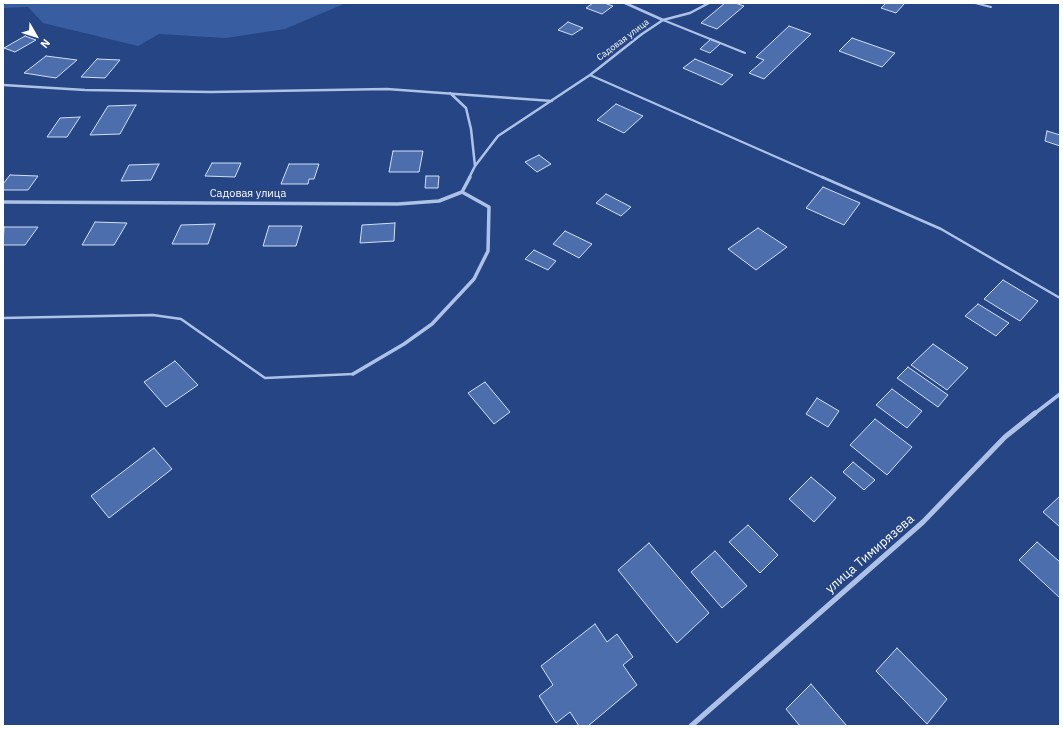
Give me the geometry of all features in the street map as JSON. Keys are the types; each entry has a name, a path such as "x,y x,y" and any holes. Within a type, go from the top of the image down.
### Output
{"street":[{"path":"625,3 663,20"},
{"name":"Садовая улица","path":"3,202 398,204 439,201 462,192 475,166 498,136 590,75 642,34 663,20 690,13 709,3"},
{"path":"3,85 85,90 211,92 387,89 552,101"},
{"path":"450,93 466,108 471,129 475,166"},
{"path":"353,374 404,344 432,324 474,279 488,251 489,207 462,192"},
{"name":"улица Тимирязева","path":"691,726 923,522 1005,437 1060,394"}],"lane":[{"path":"975,3 991,7"},
{"path":"663,20 745,53"},
{"path":"590,75 941,229 1060,298"},
{"path":"3,318 153,314 182,319 265,378 353,374"}],"shaded area":[{"path":"3,3 346,3 285,29 226,38 159,34 138,46 43,23 28,7 3,8"}],"building":[{"path":"593,3 604,3 613,6 602,14 586,8"},
{"path":"725,3 735,3 744,6 717,29 701,23"},
{"path":"886,3 905,3 896,13 881,8"},
{"path":"568,22 583,28 572,35 558,30"},
{"path":"789,26 811,34 764,79 749,73 764,60 756,57"},
{"path":"25,36 36,40 15,52 4,48"},
{"path":"852,38 895,53 882,67 839,51"},
{"path":"711,39 721,43 710,53 700,49"},
{"path":"46,56 77,60 56,78 24,73"},
{"path":"97,59 120,60 105,78 81,77"},
{"path":"695,59 733,75 722,85 683,68"},
{"path":"616,104 643,116 624,133 597,120"},
{"path":"136,105 120,134 90,135 108,106"},
{"path":"80,117 67,137 47,137 60,118"},
{"path":"1047,131 1060,135 1060,146 1045,141"},
{"path":"393,151 423,151 419,172 389,172"},
{"path":"539,155 551,164 537,172 525,162"},
{"path":"212,163 241,163 235,177 205,176"},
{"path":"159,164 151,180 121,181 129,165"},
{"path":"289,164 319,164 314,179 309,179 308,184 281,184"},
{"path":"10,175 38,176 28,190 3,190 3,184"},
{"path":"426,176 439,176 438,188 425,188"},
{"path":"823,187 860,203 844,225 806,208"},
{"path":"606,194 631,207 621,216 596,203"},
{"path":"95,222 127,223 114,245 82,245"},
{"path":"395,223 394,241 360,243 362,225"},
{"path":"215,224 208,244 172,244 181,225"},
{"path":"269,226 302,226 296,246 263,246"},
{"path":"4,227 38,227 25,245 3,245"},
{"path":"758,228 787,247 756,270 728,249"},
{"path":"565,231 592,244 579,258 553,244"},
{"path":"534,250 556,261 548,270 525,259"},
{"path":"1003,280 1038,301 1020,321 984,299"},
{"path":"978,304 1009,323 996,336 965,316"},
{"path":"933,344 968,368 947,390 911,365"},
{"path":"175,361 198,385 166,407 144,382"},
{"path":"908,367 948,395 938,407 897,378"},
{"path":"485,382 510,412 494,424 468,393"},
{"path":"892,389 922,411 907,428 876,405"},
{"path":"817,398 839,411 828,427 806,414"},
{"path":"875,419 912,447 887,475 850,445"},
{"path":"154,448 172,469 109,518 91,496"},
{"path":"853,462 875,480 864,490 843,472"},
{"path":"811,477 836,498 814,522 789,499"},
{"path":"1060,496 1060,527 1043,512"},
{"path":"748,525 778,555 760,573 729,542"},
{"path":"1037,542 1060,562 1060,598 1019,560"},
{"path":"649,543 709,613 677,643 618,570"},
{"path":"715,551 747,586 722,608 691,572"},
{"path":"595,624 607,642 617,634 633,657 623,665 637,685 588,726 579,726 570,712 556,723 539,696 553,685 541,666"},
{"path":"897,648 947,699 927,724 876,671"},
{"path":"811,684 847,726 800,726 786,709"}]}
